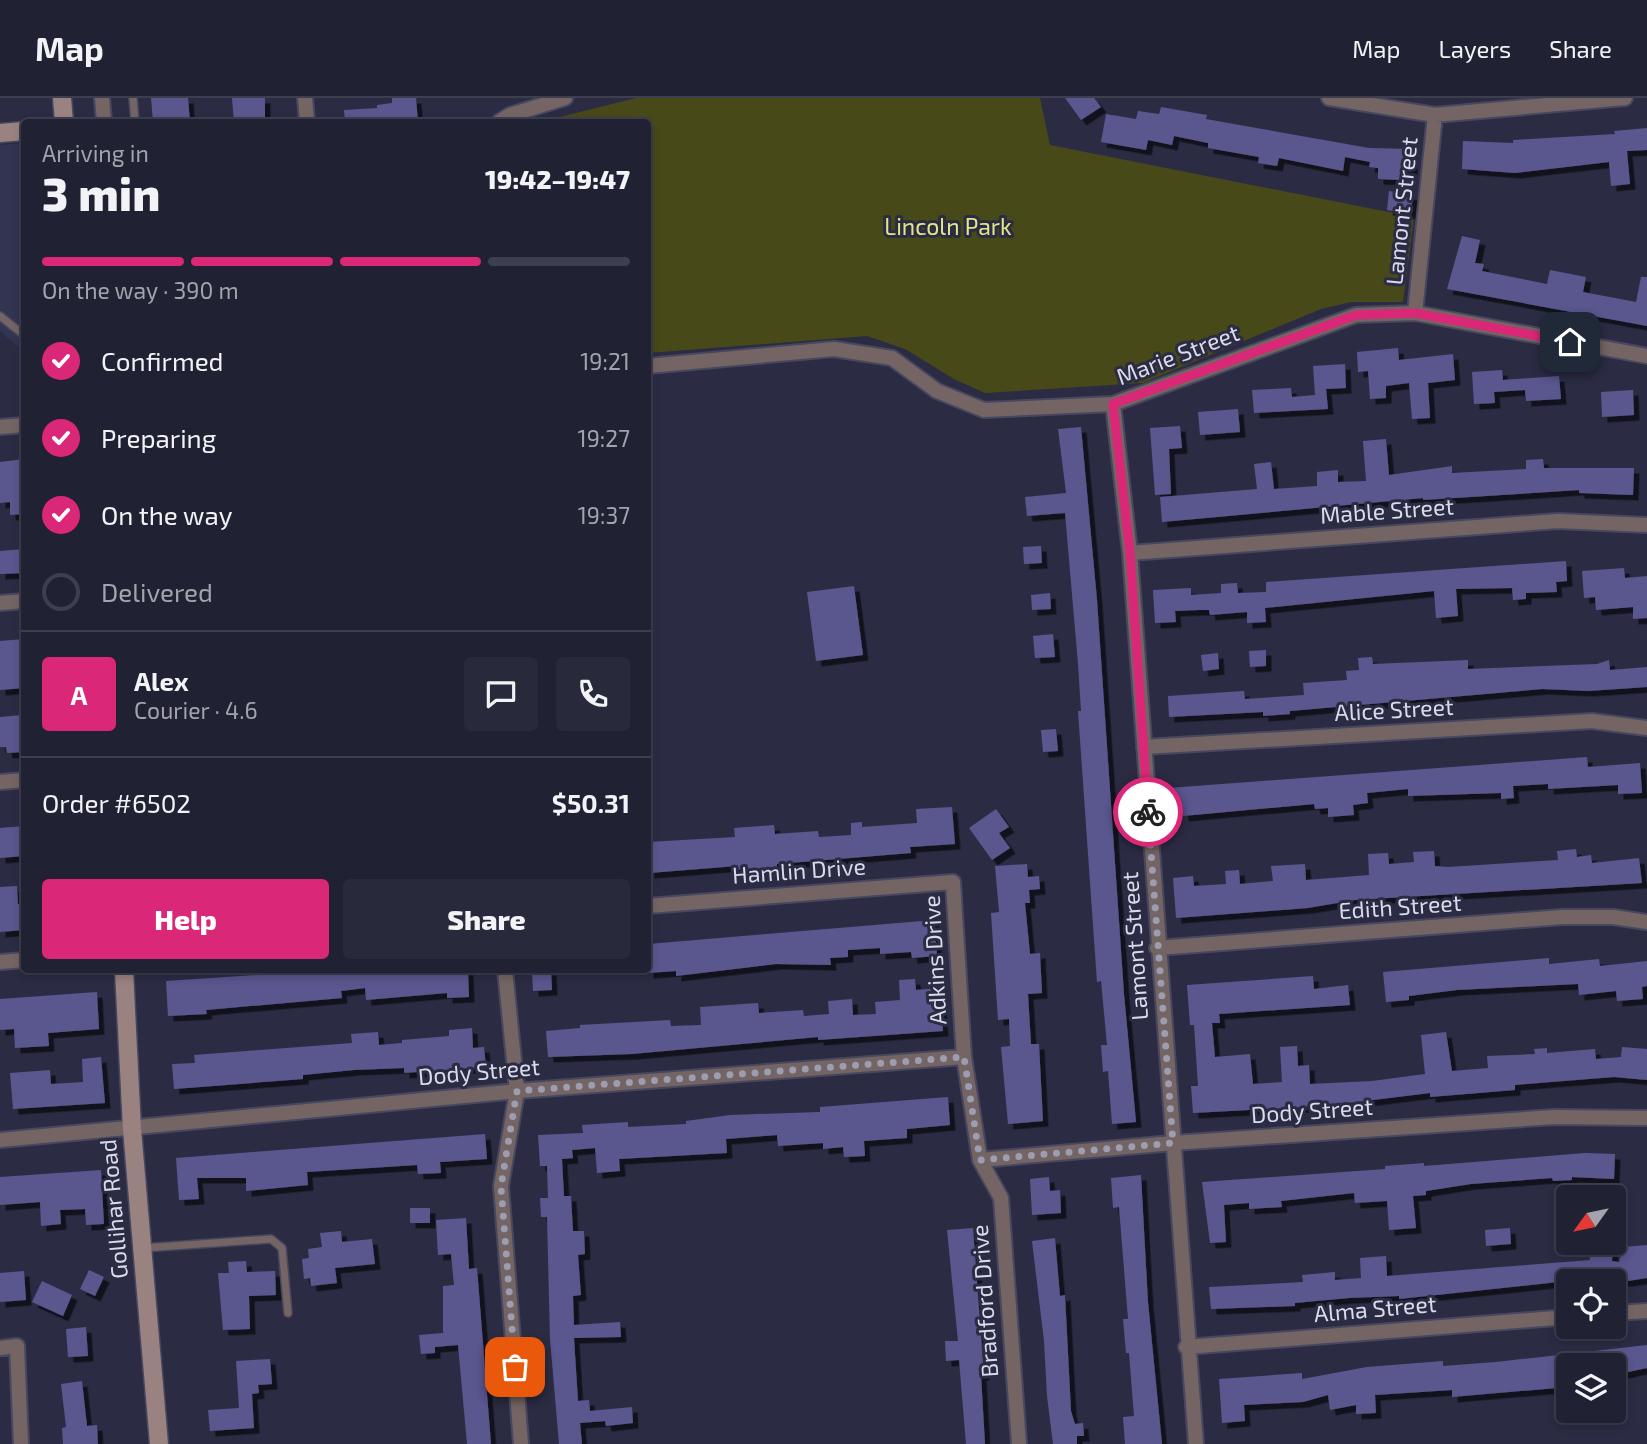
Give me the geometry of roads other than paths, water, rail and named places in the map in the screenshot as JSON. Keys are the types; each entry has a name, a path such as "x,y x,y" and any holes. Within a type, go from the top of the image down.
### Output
{"main road":[{"path":"62,98 64,119"},
{"path":"0,133 21,131"},
{"name":"Gollihar Road","path":"124,973 132,1129 159,1444"}],"street":[{"path":"102,98 104,119"},
{"path":"305,98 307,119"},
{"path":"504,119 565,98"},
{"path":"1329,98 1435,114 1625,98"},
{"name":"Lamont Street","path":"1415,313 1435,114"},
{"name":"Marie Street","path":"651,366 834,349 892,359 937,391 984,410 1113,404 1356,315 1415,313 1647,356"},
{"name":"Lamont Street","path":"1113,404 1130,553 1186,1347 1196,1444"},
{"path":"0,427 21,425"},
{"name":"Mable Street","path":"1130,553 1558,521 1647,525"},
{"path":"0,603 21,601"},
{"name":"Alice Street","path":"1143,747 1592,721 1647,728"},
{"path":"0,782 21,780"},
{"name":"Hamlin Drive","path":"651,906 953,882"},
{"name":"Adkins Drive","path":"953,882 964,1057 980,1160"},
{"name":"Edith Street","path":"1157,948 1562,917 1613,917 1647,922"},
{"path":"0,962 21,960"},
{"path":"505,973 517,1091 501,1186 521,1444"},
{"name":"Dody Street","path":"0,1140 517,1091 964,1057"},
{"name":"Dody Street","path":"980,1160 1173,1143 1554,1117 1647,1118"},
{"name":"Bradford Drive","path":"980,1160 1001,1198 1019,1444"},
{"path":"1626,1312 1647,1311"},
{"name":"Alma Street","path":"1186,1347 1556,1318"},
{"path":"0,1348 17,1346 21,1444"}],"lane":[{"path":"133,98 135,119"},
{"path":"0,316 21,333"},
{"path":"142,1248 271,1239 282,1248 288,1313"}],"park label":[{"name":"Lincoln Park","path":"948,227"}]}
